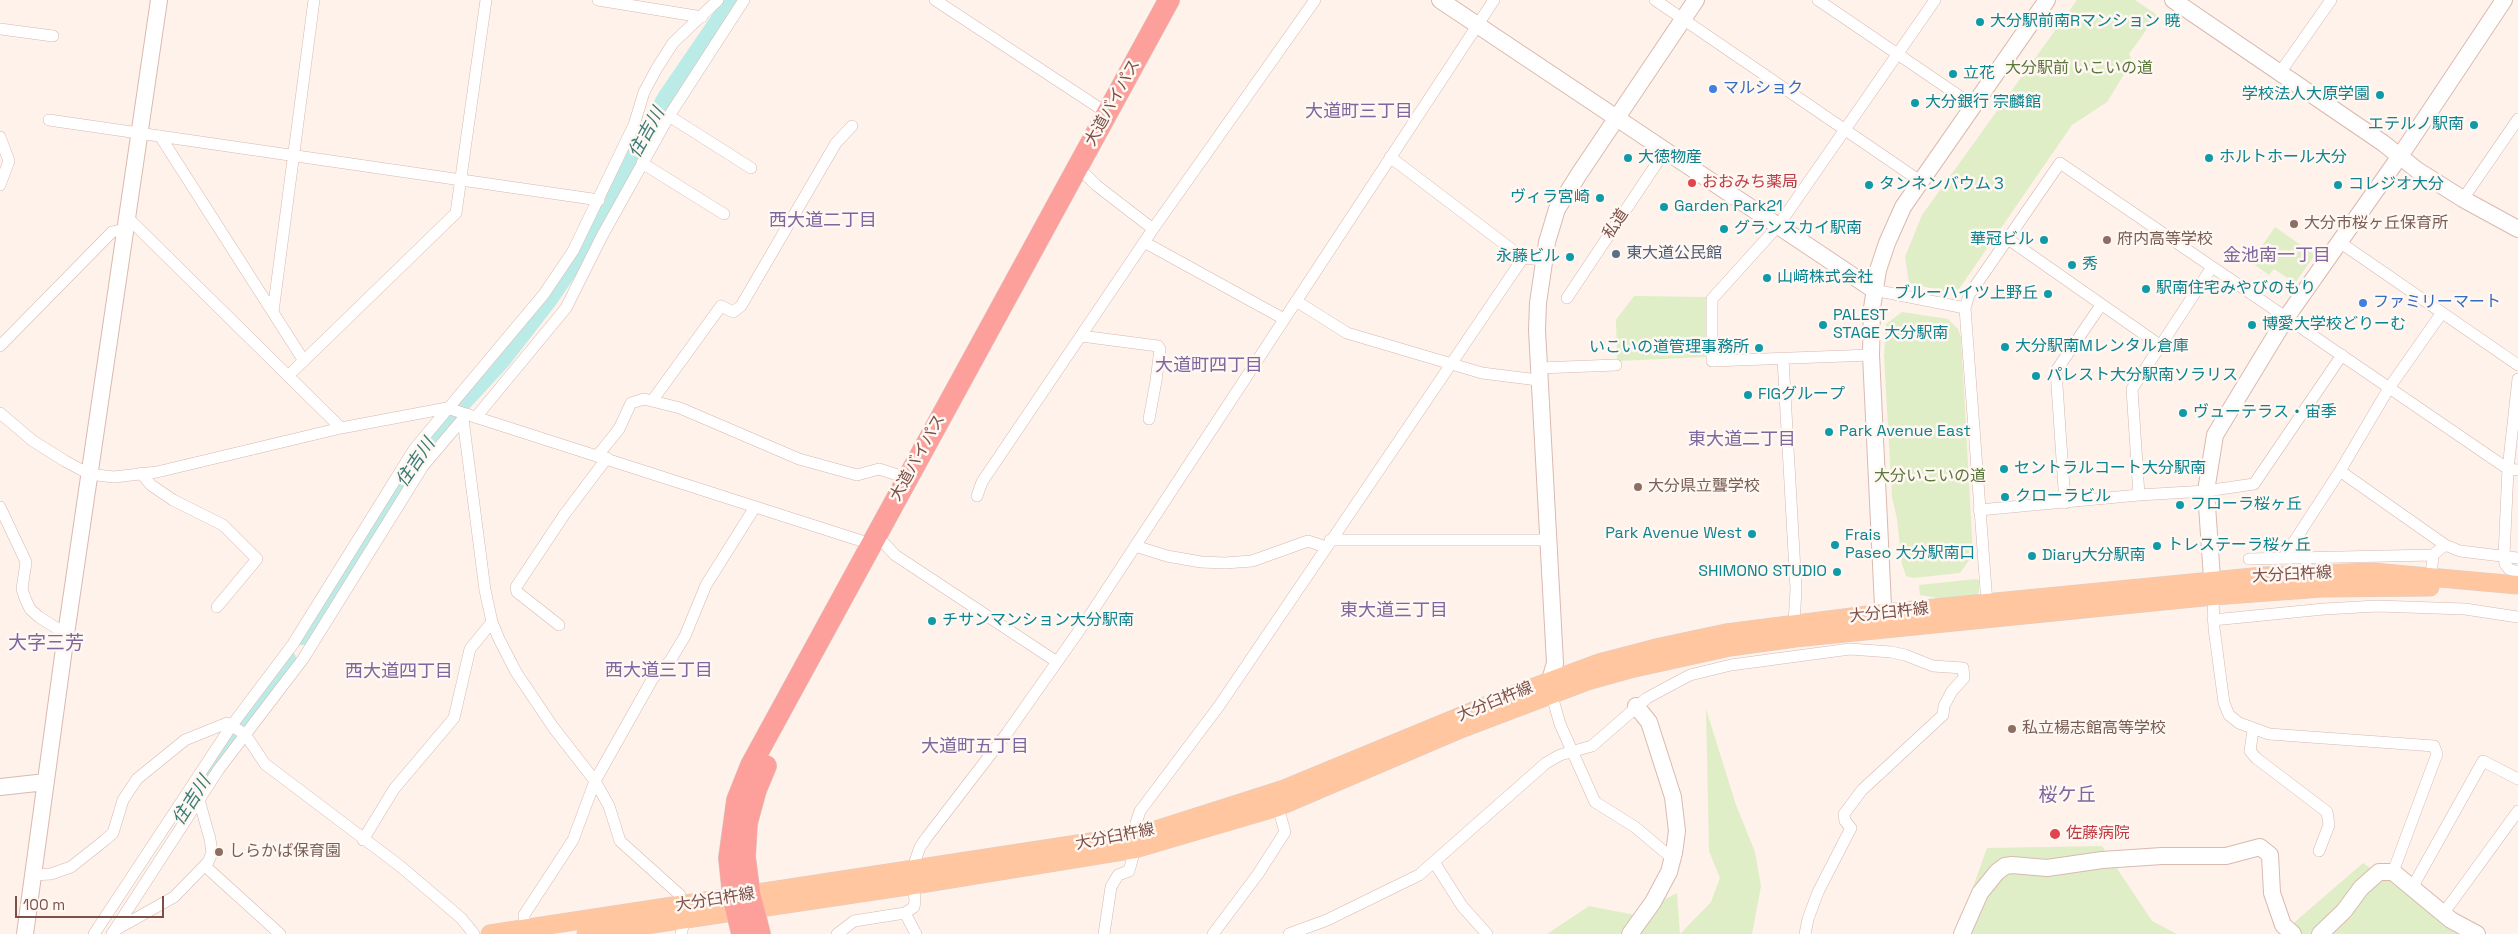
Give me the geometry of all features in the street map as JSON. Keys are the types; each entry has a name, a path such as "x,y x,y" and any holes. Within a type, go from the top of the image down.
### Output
{"highway":[{"name":"大道バイパス","path":"877,543 907,478 1169,0"},
{"name":"大道バイパス","path":"760,934 743,903 729,858 731,836 742,786 774,721 1086,175 1183,0"},
{"name":"大道バイパス","path":"742,934 743,903"}],"main road":[{"name":"大分臼杵線","path":"586,934 683,919 743,903 1134,843 1278,807 1463,728 1598,663 1670,645 1794,624 1884,621 2213,588 2345,572 2431,576 2518,585"},
{"name":"大分臼杵線","path":"1134,843 1284,789 1550,687 1587,681 1630,669 1707,652 1987,603 2213,588 2407,586 2474,590 2518,596"},
{"name":"大分臼杵線","path":"490,934 683,919"}],"street":[{"path":"25,934 66,634 159,0"},
{"path":"273,312 314,0"},
{"path":"288,376 456,213 486,0"},
{"path":"598,0 654,4 702,17"},
{"path":"94,934 232,725 294,644 397,474 447,408 544,294 573,251 634,125 644,92 657,68 673,43 718,0"},
{"path":"114,932 199,800 245,734 303,659 423,466 566,308 602,236 668,116 744,0"},
{"path":"935,0 1107,113"},
{"path":"977,496 982,482 1144,242 1315,0"},
{"path":"1440,0 1874,290 1965,308"},
{"path":"837,934 854,921 912,910 915,904 913,878 920,847 926,837 1007,733 1057,662 1494,0"},
{"path":"1655,0 1920,181"},
{"path":"1673,859 1635,826 1598,805 1572,752 1550,687 1555,663 1550,540 1538,374 1538,303 1547,242 1558,210 1696,0"},
{"path":"1818,0 1974,106"},
{"path":"1871,355 1712,361 1712,299 1778,226 1935,0"},
{"path":"1884,621 1871,355 1874,290 1892,230 1920,181 2047,0"},
{"path":"2173,0 2400,156 2417,170 2463,199 2518,229"},
{"path":"2279,74 2331,0"},
{"path":"2392,872 2438,754 2434,746 2269,734 2253,730 2229,715 2224,703 2213,620 2213,588 2206,491 2215,435 2286,318 2338,241 2400,156 2504,0"},
{"path":"0,29 53,36"},
{"path":"668,116 751,168"},
{"path":"2463,199 2518,119"},
{"path":"49,120 599,200"},
{"path":"652,401 721,306 733,312 741,306 836,143 852,126"},
{"path":"160,136 304,361"},
{"path":"0,137 9,161 0,185"},
{"name":"私道","path":"1567,298 1666,151"},
{"path":"1390,157 1523,258 1544,260"},
{"path":"642,163 724,214"},
{"path":"1987,603 1965,308 1968,295 2060,163 2389,388 2513,470"},
{"path":"1086,175 1096,185 1153,229"},
{"path":"0,346 112,232 126,222"},
{"path":"126,222 341,428"},
{"path":"2008,239 2161,346"},
{"path":"2338,241 2441,314 2518,365"},
{"path":"1144,242 1284,319"},
{"path":"1104,934 1111,886 1118,875 1129,871 1140,811 1219,706 1523,258"},
{"path":"2139,494 2132,389 2212,267"},
{"path":"1296,301 1347,334 1482,374 1538,374 1616,365"},
{"path":"2065,503 2056,370 2100,305"},
{"path":"2284,557 2340,471 2389,388 2441,314"},
{"path":"1081,336 1158,346 1160,349 1156,381 1148,419"},
{"path":"1979,510 2065,503 2139,494 2206,491 2254,484 2342,355"},
{"path":"1783,359 1796,589 1794,624"},
{"path":"2518,379 2513,470 2504,556 2508,569 2518,572"},
{"path":"559,625 517,592 516,587 602,457 619,429 631,403 644,400 680,408 799,459 857,475 879,469 907,478"},
{"path":"0,413 33,441 89,474 114,477 141,474 341,428 447,408 755,507 877,543 1057,662"},
{"path":"467,416 482,570 492,622 512,664 535,700 595,781 609,806 620,841 676,890 683,919"},
{"path":"2340,471 2445,545 2460,551 2518,558"},
{"path":"141,474 173,500 222,525 257,559 217,607"},
{"path":"0,507 26,562 22,589 24,598 30,609 39,617 66,634"},
{"path":"524,932 524,915 573,840 595,781 653,678 670,661 685,636 706,585 755,507"},
{"path":"1135,546 1168,556 1201,562 1225,563 1252,561 1308,541 1328,544 1550,540"},
{"path":"2249,559 2433,555 2445,545"},
{"path":"2431,576 2433,555"},
{"path":"2213,620 2324,609 2377,606 2465,609 2518,617"},
{"path":"363,840 394,789 454,718 470,649 492,622"},
{"path":"1289,934 1327,920 1405,883 1434,862 1492,808 1546,763 1560,755 1592,746 1636,706 1654,693 1699,672 1836,649 1891,652 1933,666 1963,668 1964,678 1952,691 1944,706 1943,715 1862,790 1844,814 1845,821 1851,828 1818,892 1808,919 1806,934"},
{"path":"1630,934 1663,884 1673,859 1677,831 1674,805 1649,722 1636,706"},
{"path":"33,875 50,874 71,867 113,833 123,800 138,779 153,764 186,740 221,723 232,725 245,734 265,764 435,895 470,927 474,934"},
{"path":"2253,730 2250,751 2256,758 2327,812 2329,824 2319,851"},
{"path":"2413,886 2483,760 2518,779"},
{"path":"0,787 46,782"},
{"path":"114,932 174,897 205,866 210,858 212,848 199,800"},
{"path":"1213,934 1258,874 1285,832 1278,807"},
{"path":"2443,914 2518,811"},
{"path":"1962,934 1980,893 1997,872 2005,866 2047,868 2102,860 2162,856 2226,856 2260,847 2270,855 2272,894 2283,924 2293,934"},
{"path":"1434,862 1462,906 1487,934"},
{"path":"205,866 280,934"},
{"path":"2320,934 2344,911 2361,888 2379,872 2392,872 2413,886 2443,914 2477,934"},
{"path":"904,913 916,934"}],"green space":[{"name":"大分駅前 いこいの道","path":"2077,0 2135,0 2157,15 2129,54 2131,58 2126,70 2128,68 2107,102 2072,125 1959,289 1947,292 1909,283 1905,257 1922,215"},
{"path":"2275,227 2315,255 2295,283 2274,269 2269,275 2251,262"},
{"path":"1634,296 1706,297 1708,357 1617,361 1616,320"},
{"name":"大分いこいの道","path":"1902,312 1948,319 1958,329 1961,337 1973,555 1960,573 1913,578 1906,576 1902,564 1897,519 1892,497 1884,357 1886,324"},
{"path":"1977,579 1979,581 1979,592 1975,596 1945,599 1920,595 1919,585"},
{"path":"1706,709 1736,805 1755,852 1761,886 1752,934 1680,934 1711,902 1720,878 1709,851"},
{"path":"2102,846 2152,921 2177,934 1956,934 1987,848"},
{"path":"2363,863 2469,934 2281,934"},
{"path":"1677,893 1680,934 1547,934 1589,906 1635,915"}],"waterway":[{"name":"住吉川","path":"303,636 399,492 414,463 443,424 501,361 549,299 584,248 666,98 733,0"},
{"name":"住吉川","path":"204,783 287,659"}],"place":[{"name":"大分駅前南Rマンション 暁","path":"1980,22"},
{"name":"立花","path":"1953,74"},
{"name":"マルショク","path":"1713,89"},
{"name":"学校法人大原学園","path":"2380,95"},
{"name":"大分銀行 宗麟館","path":"1915,103"},
{"name":"エテルノ駅南","path":"2474,125"},
{"name":"大徳物産","path":"1628,158"},
{"name":"ホルトホール大分","path":"2209,158"},
{"name":"おおみち薬局","path":"1692,183"},
{"name":"タンネンバウム３","path":"1869,185"},
{"name":"コレジオ大分","path":"2338,185"},
{"name":"ヴィラ宮崎","path":"1600,198"},
{"name":"Garden Park21","path":"1664,207"},
{"name":"大分市桜ヶ丘保育所","path":"2294,224"},
{"name":"グランスカイ駅南","path":"1724,229"},
{"name":"華冠ビル","path":"2044,240"},
{"name":"府内高等学校","path":"2107,240"},
{"name":"東大道公民館","path":"1616,254"},
{"name":"永藤ビル","path":"1570,257"},
{"name":"秀","path":"2072,265"},
{"name":"山﨑株式会社","path":"1767,278"},
{"name":"駅南住宅みやびのもり","path":"2146,289"},
{"name":"ブルーハイツ上野丘","path":"2048,294"},
{"name":"ファミリーマート","path":"2363,303"},
{"name":"PALEST STAGE 大分駅南","path":"1823,325"},
{"name":"博愛大学校どりーむ","path":"2252,325"},
{"name":"大分駅南Mレンタル倉庫","path":"2005,347"},
{"name":"いこいの道管理事務所","path":"1759,348"},
{"name":"パレスト大分駅南ソラリス","path":"2036,376"},
{"name":"FIGグループ","path":"1748,395"},
{"name":"ヴューテラス・宙季","path":"2183,413"},
{"name":"Park Avenue East","path":"1829,432"},
{"name":"セントラルコート大分駅南","path":"2004,469"},
{"name":"大分県立聾学校","path":"1638,487"},
{"name":"クローラビル","path":"2005,497"},
{"name":"フローラ桜ヶ丘","path":"2180,505"},
{"name":"Park Avenue West","path":"1752,534"},
{"name":"Frais Paseo 大分駅南口","path":"1835,545"},
{"name":"トレステーラ桜ヶ丘","path":"2157,546"},
{"name":"Diary大分駅南","path":"2032,556"},
{"name":"SHIMONO STUDIO","path":"1837,572"},
{"name":"チサンマンション大分駅南","path":"932,621"},
{"name":"私立楊志館高等学校","path":"2012,729"},
{"name":"佐藤病院","path":"2055,834"},
{"name":"しらかば保育園","path":"219,852"}],"district":[{"name":"大道町三丁目","path":"1359,112"},
{"name":"西大道二丁目","path":"823,221"},
{"name":"金池南一丁目","path":"2277,256"},
{"name":"大道町四丁目","path":"1209,366"},
{"name":"東大道二丁目","path":"1742,440"},
{"name":"東大道三丁目","path":"1394,611"},
{"name":"大字三芳","path":"46,644"},
{"name":"西大道三丁目","path":"659,671"},
{"name":"西大道四丁目","path":"399,672"},
{"name":"大道町五丁目","path":"975,747"},
{"name":"桜ケ丘","path":"2067,796"}]}
